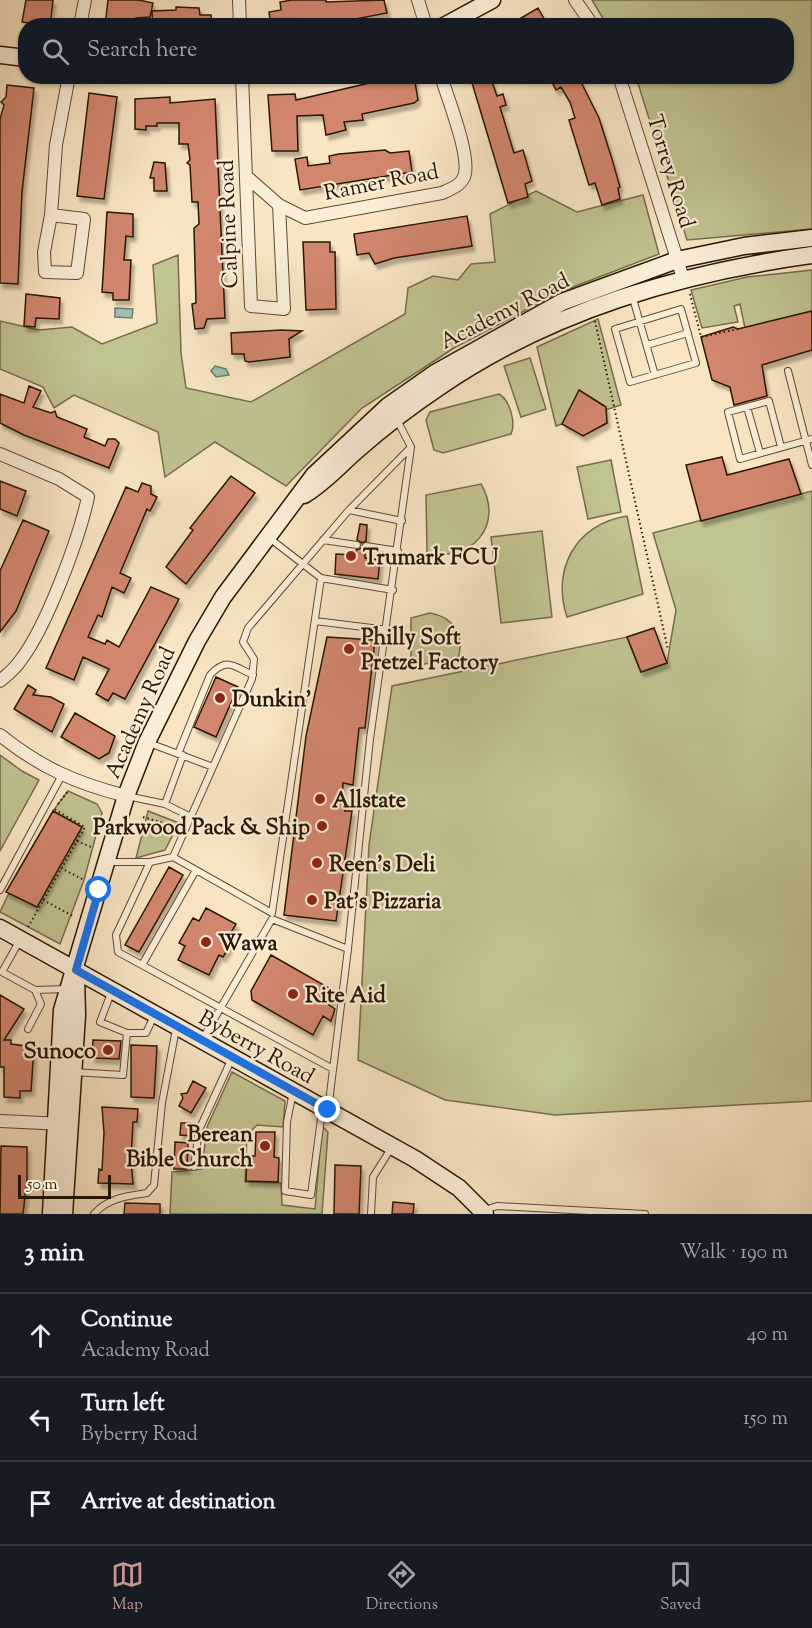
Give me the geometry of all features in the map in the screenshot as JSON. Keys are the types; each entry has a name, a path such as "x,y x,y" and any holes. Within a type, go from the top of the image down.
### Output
{"main road":[{"path":"459,18 492,0"},
{"path":"0,55 18,57"},
{"name":"Academy Road","path":"51,1214 62,1124 73,1072 72,990 126,796 147,742 197,641 223,597 314,475 388,406 435,373 562,302 677,260 744,246 812,238"},
{"name":"Academy Road","path":"298,499 323,483 396,417 495,352 567,318 631,294 685,283 751,263 812,255"},
{"name":"Byberry Road","path":"0,928 23,934 76,970 393,1146 459,1188 483,1213"},
{"name":"Academy Road","path":"64,1214 62,1010 72,990"}],"street":[{"path":"82,18 85,0"},
{"path":"239,0 240,18"},
{"path":"418,0 424,18"},
{"path":"575,0 587,18"},
{"path":"51,216 84,219 77,273 45,272 44,252 51,216 56,145 67,84"},
{"name":"Calpine Road","path":"242,84 251,306 284,309 279,205"},
{"name":"Ramer Road","path":"247,177 279,205 305,218 442,193 456,187 464,176 465,158 443,84"},
{"name":"Torrey Road","path":"622,84 685,283"},
{"path":"0,454 59,479 88,497 80,527 32,644 19,663 0,681"},
{"path":"0,735 22,753 62,775 126,796"},
{"path":"0,1121 62,1124"}],"lane":[{"path":"631,294 655,375"},
{"path":"681,309 688,333 696,363 630,382 615,329 681,309"},
{"path":"646,345 688,333"},
{"path":"788,371 809,440 812,465"},
{"path":"781,447 769,400 728,412 740,459 809,440"},
{"path":"747,406 759,453"},
{"path":"293,1091 287,1122 285,1191 311,1195 333,1069 370,739 388,630 411,447 396,417"},
{"path":"173,857 253,675 254,659 243,642 248,628 349,510 411,447"},
{"path":"349,510 402,521"},
{"path":"267,536 321,578 393,590"},
{"path":"323,540 357,545"},
{"path":"366,546 398,551"},
{"path":"202,1040 272,916 321,578"},
{"path":"315,621 388,630"},
{"path":"165,804 180,754 210,675 220,665 227,663 253,675"},
{"path":"147,742 213,767"},
{"path":"0,890 62,775"},
{"path":"126,796 165,804 191,817"},
{"path":"107,862 150,862 173,857 272,916 348,949"},
{"path":"150,862 116,935 118,952 333,1069"},
{"path":"142,965 196,870"},
{"path":"23,934 2,972 35,990 72,990"},
{"path":"28,1029 41,1004 35,990"},
{"path":"112,990 100,1022 127,1033 146,1034 155,1014"},
{"path":"94,1214 103,1204 126,1196 147,1193 154,1185 162,1103 176,1027"},
{"path":"73,1072 123,1075 127,1033"},
{"path":"194,1167 199,1130 232,1058"},
{"path":"371,1214 374,1178 393,1146"},
{"path":"483,1213 497,1206 645,1214"}],"path":[{"path":"685,283 701,337 738,329"},
{"path":"594,317 668,650"},
{"path":"23,934 85,827 54,809 68,791"},
{"path":"143,817 177,827"},
{"path":"77,841 93,848"},
{"path":"61,868 84,880"},
{"path":"43,900 73,916"}],"green space":[{"path":"592,0 812,0 812,229 687,240 638,84 794,84 794,18 603,18"},
{"path":"536,191 577,212 643,195 659,254 560,292 454,348 362,408 286,486 215,442 165,477 158,432 74,395 54,408 43,387 0,369 0,321 39,330 72,327 102,344 157,323 153,265 178,255 181,353 186,388 251,402 405,314 408,288 433,276 458,280 471,264 495,262 490,214"},
{"path":"812,270 812,311 745,328 740,304 734,306 738,322 702,328 691,290 747,277"},
{"path":"598,319 621,405 556,426 537,347"},
{"path":"530,358 546,409 521,417 504,366"},
{"path":"499,394 506,401 511,412 513,424 511,434 443,453 434,450 426,420 430,412"},
{"path":"611,460 621,512 588,519 577,467"},
{"path":"481,484 487,499 489,514 480,538 470,547 457,552 443,554 427,552 426,495"},
{"path":"812,491 812,1101 555,1115 445,1100 358,1060 369,845 392,686 627,637 641,672 667,663 676,610 653,533"},
{"path":"627,516 643,594 567,617 562,582 572,552 581,539 594,528"},
{"path":"542,531 552,617 501,623 491,537"},
{"path":"430,613 445,619 456,629 460,643 458,659 411,666 411,618"},
{"path":"0,755 39,780 0,851"},
{"path":"68,791 97,804 102,813 84,880 60,944 0,912 9,893 37,907 82,827 53,811"},
{"path":"148,811 179,823 165,850 136,858"},
{"path":"232,1072 285,1101 283,1127 257,1125 247,1135 245,1182 281,1183 282,1205 315,1209 322,1126 328,1132 322,1214 170,1214 172,1172 202,1169 207,1127"}],"shaded area":[{"path":"115,308 133,309 132,318 115,317"},
{"path":"215,366 226,369 229,375 216,377 211,371"}],"building":[{"path":"26,0 53,0 51,18 23,18"},
{"path":"108,0 139,0 153,3 150,17 106,18"},
{"path":"384,0 387,13 361,18 270,18 269,12 281,10 280,2"},
{"path":"176,7 199,8 200,15 211,15 211,18 152,18 152,11 176,10"},
{"path":"538,8 544,18 521,18"},
{"path":"365,84 415,84 418,100 414,103 362,114 363,120 344,122 346,130 326,135 323,115 297,116 298,151 272,151 268,95 295,94 296,100"},
{"path":"472,84 493,84 497,96 503,94 506,105 500,107 514,153 523,150 532,181 525,184 528,197 508,203"},
{"path":"553,84 582,84 599,118 620,187 618,188 620,199 602,205 595,183 589,185 569,120 575,118 570,102 561,87 556,90"},
{"path":"7,85 34,88 22,192 18,284 0,283 0,119 4,105 1,102 6,97"},
{"path":"89,93 117,97 104,199 77,196"},
{"path":"170,97 170,103 215,99 225,318 207,319 204,328 195,329 192,304 196,303 194,228 199,224 198,202 192,202 190,165 187,163 190,160 188,144 179,144 179,123 157,123 157,126 146,126 146,130 135,129 135,99"},
{"path":"385,150 390,153 409,151 412,172 300,190 295,159 307,157 308,166 330,163 329,156"},
{"path":"154,162 165,163 167,191 154,191 154,178 150,178"},
{"path":"107,212 133,214 133,237 126,236 124,260 131,260 129,300 113,300 113,293 102,292"},
{"path":"467,216 472,246 394,258 375,264 369,253 357,255 354,234"},
{"path":"303,242 330,242 330,252 335,252 336,309 306,310"},
{"path":"26,294 60,298 59,319 36,318 35,327 24,326"},
{"path":"812,311 812,350 762,365 767,396 734,405 730,387 712,380 701,337 733,327 738,329"},
{"path":"302,331 289,339 290,357 249,362 245,361 244,354 232,354 231,333"},
{"path":"29,386 41,391 33,407 51,413 55,411 57,417 87,429 84,437 105,446 108,439 115,439 119,443 109,468 24,435 0,423 0,394 24,403"},
{"path":"579,390 606,407 607,423 583,436 562,424"},
{"path":"722,457 727,475 789,459 801,494 701,521 686,465"},
{"path":"231,476 255,493 186,584 166,567 193,530 190,528"},
{"path":"0,481 26,491 17,516 0,509"},
{"path":"142,483 151,486 151,494 157,497 150,511 147,509 120,573 131,578 124,593 112,587 102,617 98,615 88,637 105,644 107,640 119,647 151,587 179,599 125,699 113,693 108,701 96,694 109,669 83,657 74,680 46,668 126,487 138,492"},
{"path":"23,520 49,531 16,611 0,632 0,571"},
{"path":"360,524 367,525 366,541 362,543 357,540"},
{"name":"Trumark FCU","path":"361,548 365,551 365,558 380,560 378,579 335,574 336,554 355,555 356,550"},
{"path":"654,628 667,663 641,672 627,637"},
{"path":"327,637 375,640 365,728 359,728 353,785 343,783 342,801 345,811 352,811 336,921 284,915 306,736"},
{"name":"Dunkin'","path":"216,677 238,687 216,737 194,727"},
{"path":"28,685 36,690 33,695 51,697 64,704 52,732 14,709"},
{"path":"75,713 115,736 109,753 99,759 61,737"},
{"path":"53,811 82,827 37,907 6,892"},
{"name":"Wawa","path":"169,867 183,875 139,952 125,945"},
{"name":"Wawa","path":"206,908 236,924 228,938 233,941 223,957 219,955 209,975 178,960 185,946 179,943 193,918 199,921"},
{"name":"Rite Aid","path":"271,955 336,992 329,1005 335,1009 331,1021 323,1016 313,1035 252,1000 251,991"},
{"path":"0,995 24,1009 4,1040 11,1040 11,1044 34,1047 31,1091 20,1091 20,1098 4,1097 4,1067 0,1067"},
{"name":"Sunoco","path":"93,1040 121,1041 119,1059 92,1058"},
{"path":"131,1045 157,1046 154,1098 131,1097"},
{"path":"193,1081 206,1088 191,1113 179,1106 183,1098 181,1094 187,1093"},
{"path":"102,1107 138,1109 137,1122 133,1122 131,1159 133,1184 98,1183 99,1169 102,1170 104,1133"},
{"path":"181,1123 192,1123 192,1136 180,1135"},
{"name":"Berean Bible Church","path":"256,1132 275,1132 274,1157 279,1158 278,1182 246,1181 247,1156 255,1156"},
{"path":"175,1142 188,1143 187,1169 174,1169"},
{"path":"1,1146 27,1147 27,1179 23,1214 0,1214"},
{"path":"335,1165 361,1166 359,1214 334,1214"},
{"path":"393,1202 414,1204 413,1214 392,1214"},
{"path":"125,1203 160,1204 160,1214 124,1214"}],"place":[{"name":"Trumark FCU","path":"351,556"},
{"name":"Philly Soft Pretzel Factory","path":"349,649"},
{"name":"Dunkin'","path":"220,698"},
{"name":"Allstate","path":"320,799"},
{"name":"Parkwood Pack & Ship","path":"322,826"},
{"name":"Reen's Deli","path":"317,863"},
{"name":"Pat's Pizzaria","path":"312,900"},
{"name":"Wawa","path":"206,942"},
{"name":"Rite Aid","path":"293,994"},
{"name":"Sunoco","path":"108,1050"},
{"name":"Berean Bible Church","path":"265,1146"}],"route":[{"path":"99,890 76,970 328,1110"}]}
